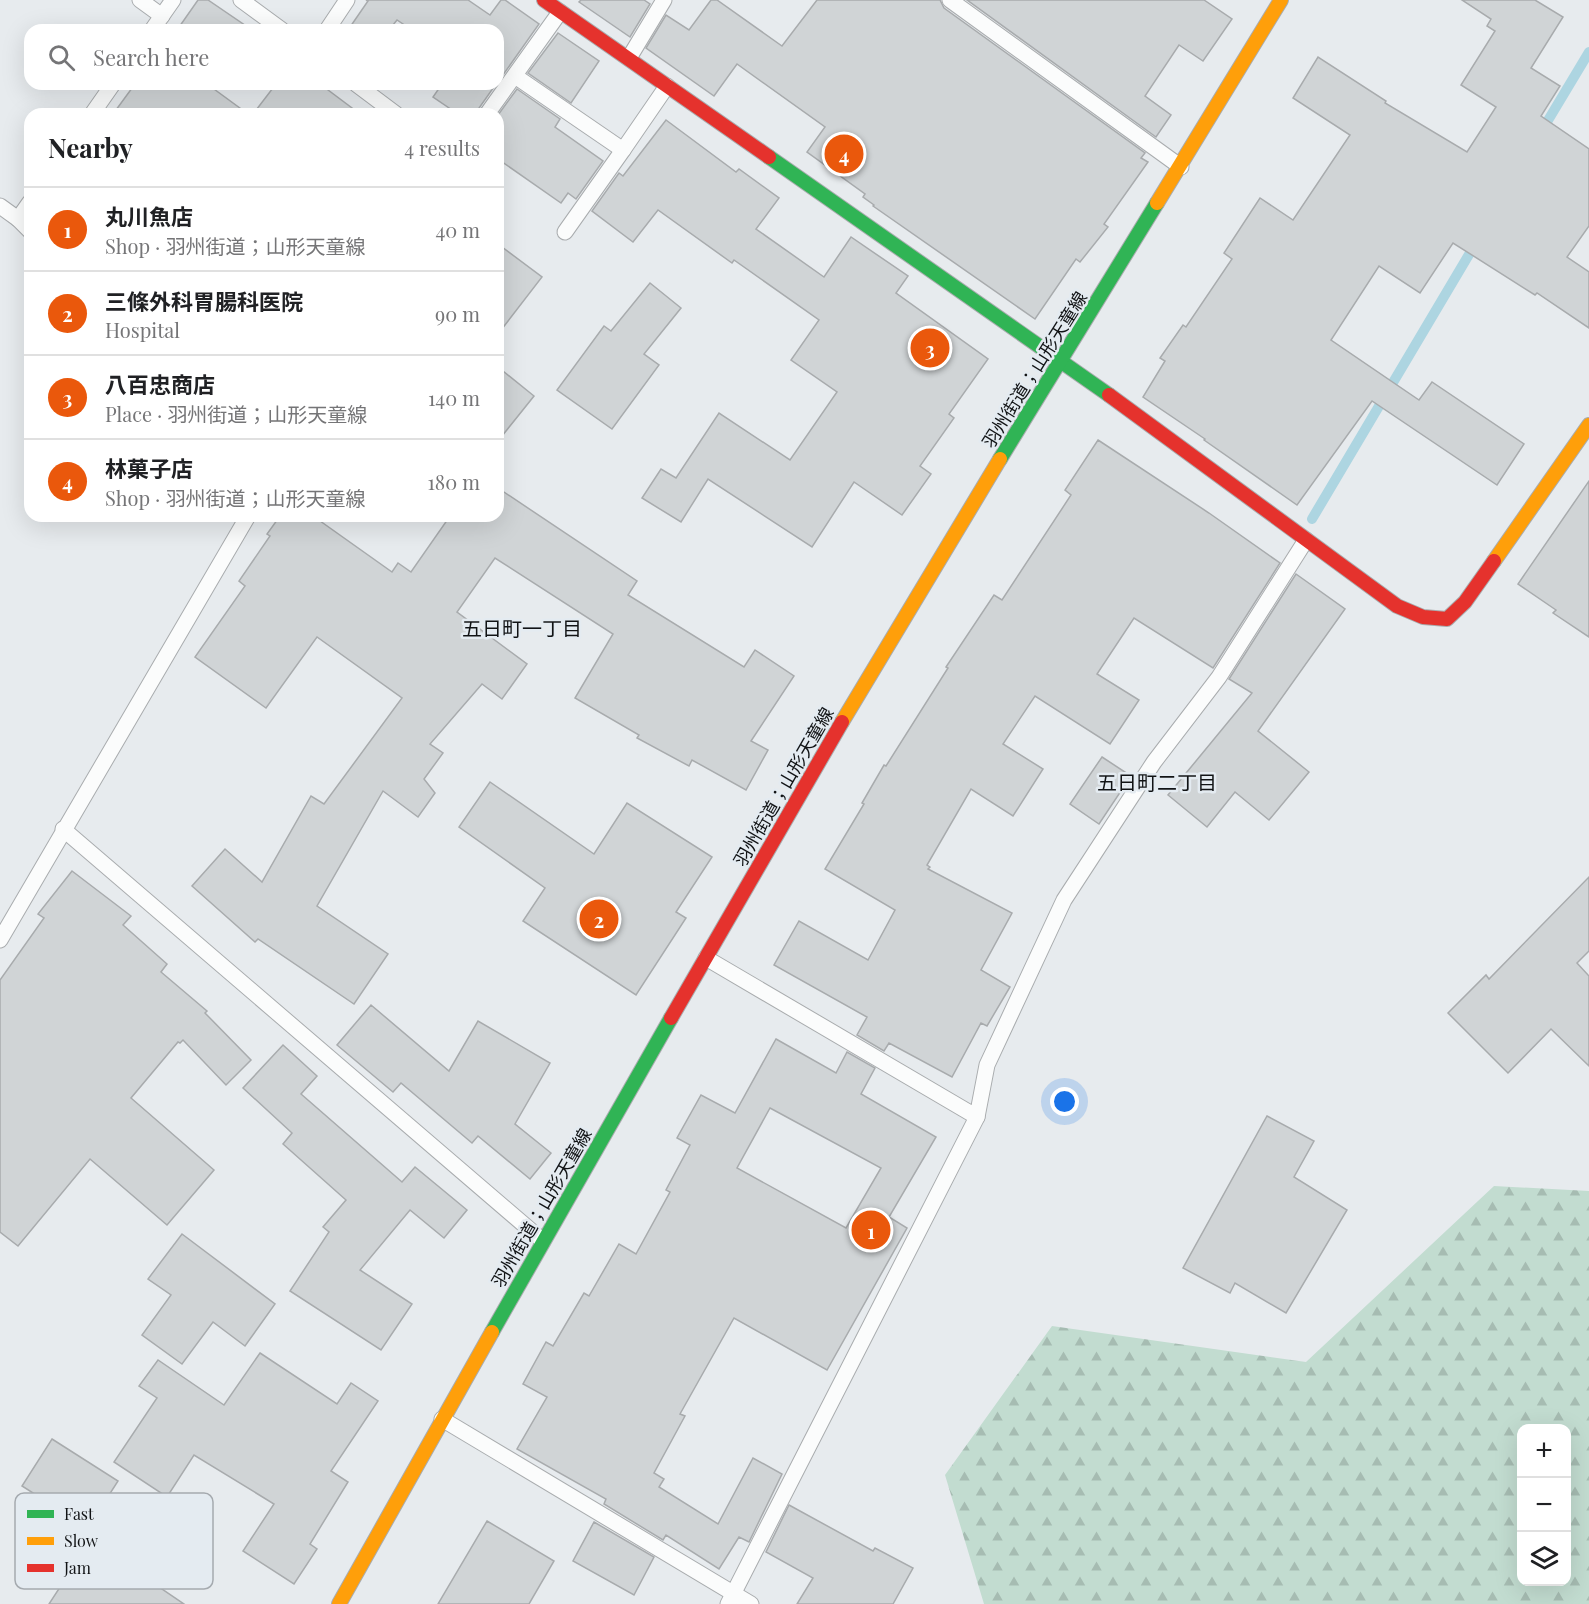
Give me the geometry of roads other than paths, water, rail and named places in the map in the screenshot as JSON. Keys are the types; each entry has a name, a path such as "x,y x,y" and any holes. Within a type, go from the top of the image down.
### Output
{"main road":[{"path":"544,0 1062,361 1397,606 1422,617 1447,619 1465,602 1589,425"},
{"name":"羽州街道；山形天童線","path":"339,1604 543,1241 880,656 1281,0"}],"lane":[{"path":"140,0 162,16"},
{"path":"156,24 173,0"},
{"path":"241,0 274,24"},
{"path":"331,24 347,0"},
{"path":"628,58 664,0"},
{"path":"950,0 1181,167"},
{"path":"491,108 560,12"},
{"path":"515,76 623,150"},
{"path":"565,232 667,86"},
{"path":"96,108 109,90"},
{"path":"364,90 388,108"},
{"path":"0,206 24,225"},
{"path":"18,219 24,210"},
{"path":"0,940 244,522"},
{"path":"731,1599 977,1117 987,1065 1064,900 1154,762 1219,677 1306,540"},
{"path":"63,829 543,1241"},
{"path":"706,958 977,1117"},
{"path":"442,1419 731,1599 751,1604"}],"waterway":[{"path":"1541,132 1589,52"},
{"path":"1312,519 1477,241"}],"place":[{"name":"林菓子店","path":"844,154"},
{"name":"八百忠商店","path":"930,348"},
{"name":"三條外科胃腸科医院","path":"599,919"},
{"name":"丸川魚店","path":"871,1230"}],"district":[{"name":"五日町一丁目","path":"522,629"},
{"name":"五日町二丁目","path":"1157,783"}]}
